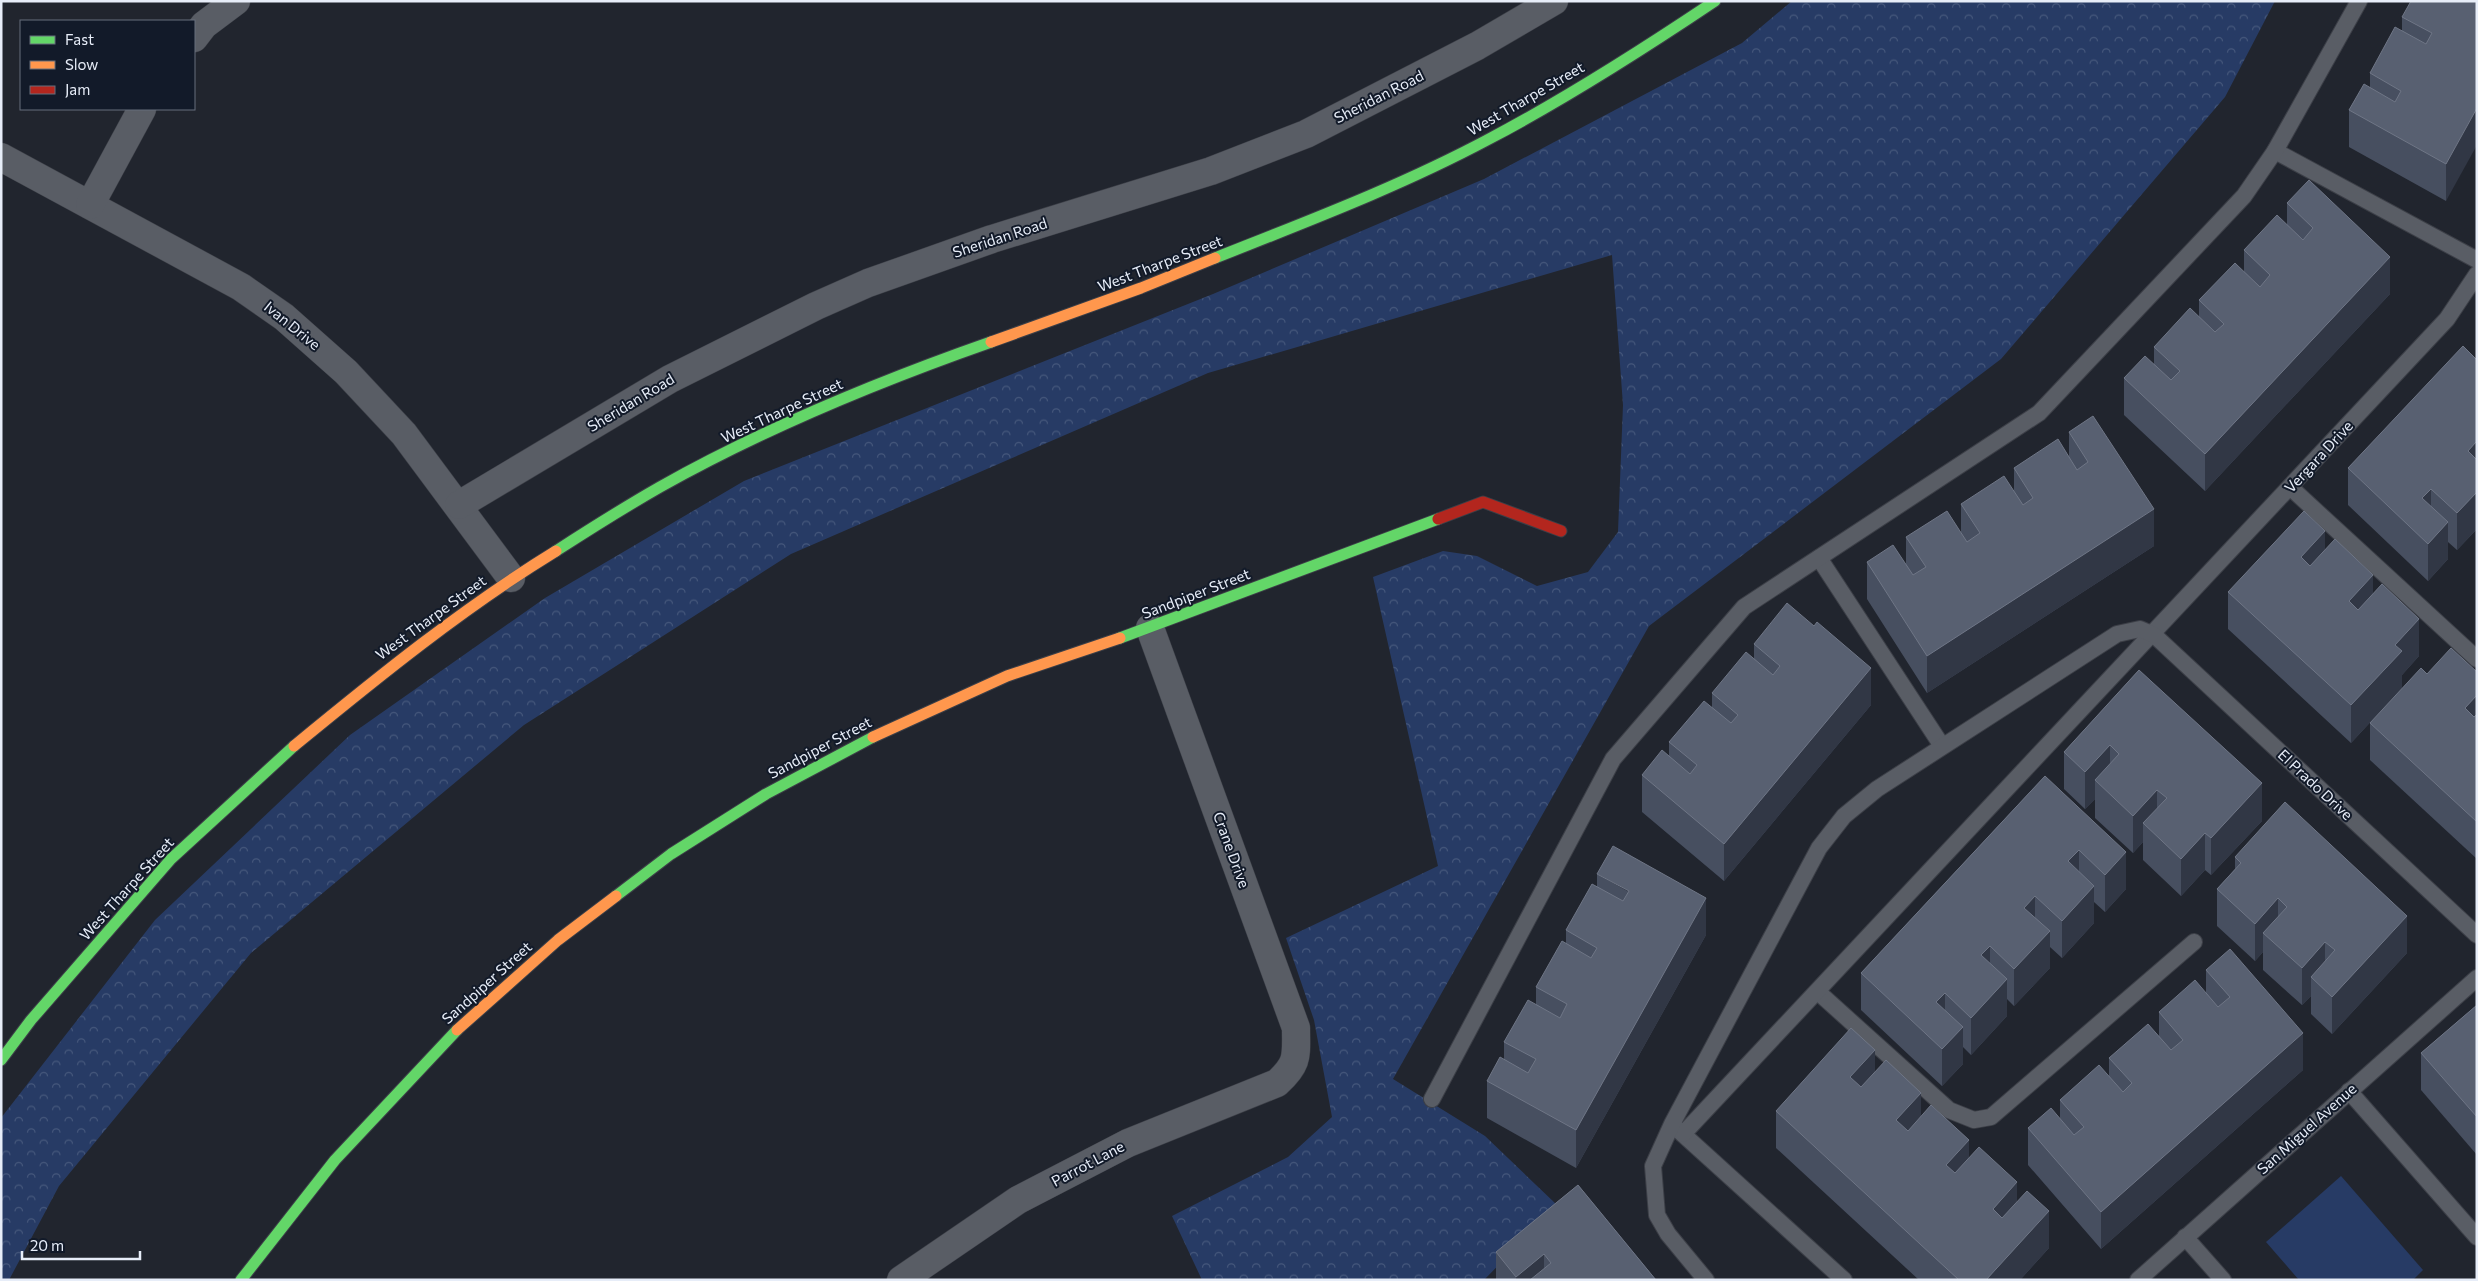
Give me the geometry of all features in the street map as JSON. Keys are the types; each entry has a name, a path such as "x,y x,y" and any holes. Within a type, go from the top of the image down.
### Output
{"main road":[{"name":"West Tharpe Street","path":"1,1060 31,1020 171,859 275,761 405,655 511,578 660,487 777,428 898,375 1141,288 1371,196 1489,139 1632,56 1715,1"},
{"name":"Sandpiper Street","path":"240,1280 335,1160 446,1040 558,940 671,854 766,794 882,732 1007,676 1150,628 1483,502 1561,531"}],"street":[{"path":"195,37 204,25 236,1"},
{"name":"Sheridan Road","path":"459,506 670,379 816,306 868,283 992,239 1211,171 1306,134 1477,46 1554,1"},
{"path":"90,205 141,110"},
{"name":"Ivan Drive","path":"1,157 242,287 284,317 346,372 404,434 511,578"},
{"name":"Crane Drive","path":"1150,628 1296,1028 1296,1060 1288,1073"},
{"name":"Parrot Lane","path":"901,1280 1018,1200 1128,1142 1210,1109 1256,1093 1277,1083 1288,1073"}],"lane":[{"path":"1432,1099 1613,760 1744,607 2039,413 2244,196 2275,151 2359,1"},
{"path":"2275,151 2477,260"},
{"name":"Vergara Drive","path":"1678,1129 1818,992 2154,635 2448,319 2477,274"},
{"path":"2291,488 2477,660"},
{"path":"1818,558 1942,746"},
{"path":"1706,1280 1668,1234 1657,1215 1653,1166 1678,1129 1819,848 1844,816 1877,789 2117,634 2140,629 2154,635"},
{"name":"El Prado Drive","path":"2154,635 2477,935"},
{"path":"1818,992 1949,1110 1974,1120 1991,1117 2194,942"},
{"name":"San Miguel Avenue","path":"2138,1280 2477,978"},
{"path":"2349,1091 2477,1237"},
{"path":"1678,1129 1844,1280"},
{"path":"2185,1238 2223,1280"}],"green space":[{"path":"1792,1 2275,1 2225,97 2001,359 1649,626 1393,1079 1485,1136 1557,1205 1484,1280 1202,1280 1172,1216 1288,1157 1332,1117 1314,1020 1286,938 1438,866 1373,577 1443,551 1477,556 1537,586 1588,572 1618,532 1623,405 1612,255 1208,373 791,554 524,725 251,953 59,1186 9,1280 1,1280 1,1118 155,920 350,735 545,598 744,481 1213,294 1484,179 1742,43"},
{"path":"2341,1176 2423,1270 2413,1280 2299,1280 2266,1242"}],"building":[{"path":"2411,1 2477,1 2477,108 2446,164 2349,110 2364,84 2395,102 2401,91 2370,73 2395,27 2426,44 2432,33 2402,17"},
{"path":"2309,180 2390,257 2205,454 2124,378 2145,356 2171,380 2180,371 2154,347 2190,308 2215,332 2224,324 2199,300 2235,263 2260,287 2270,275 2244,250 2277,215 2303,240 2313,228 2287,203"},
{"path":"2463,346 2477,360 2477,443 2468,451 2477,460 2477,492 2457,513 2431,489 2422,498 2448,522 2428,544 2348,468"},
{"path":"2093,416 2154,509 1927,656 1867,562 1893,545 1913,575 1926,567 1906,537 1947,511 1967,542 1980,533 1961,504 2004,476 2023,505 2033,498 2014,468 2058,439 2077,470 2088,462 2069,432"},
{"path":"2304,511 2325,531 2301,557 2310,566 2335,539 2373,575 2349,601 2358,610 2382,584 2419,619 2395,645 2402,651 2351,705 2228,592"},
{"path":"1787,603 1814,626 1817,622 1871,668 1724,844 1642,775 1662,750 1690,774 1697,765 1669,742 1704,701 1731,723 1738,715 1712,693 1746,652 1773,675 1780,666 1754,644"},
{"path":"2451,648 2477,672 2477,695 2465,708 2474,717 2477,714 2477,822 2370,723 2421,668 2427,674"},
{"path":"2139,670 2262,783 2211,838 2205,833 2181,859 2143,823 2167,798 2157,790 2133,816 2095,780 2119,754 2110,745 2085,772 2064,752"},
{"path":"2045,776 2126,852 2105,875 2079,850 2068,861 2094,886 2062,921 2035,896 2024,908 2050,931 2014,969 1990,946 1981,955 2007,979 1971,1018 1945,993 1936,1002 1963,1027 1942,1049 1861,973"},
{"path":"2285,802 2407,916 2332,997 2311,977 2335,950 2325,942 2302,968 2263,933 2287,907 2278,898 2255,924 2217,889 2241,863 2235,857"},
{"path":"1613,846 1706,898 1576,1130 1487,1081 1500,1057 1528,1073 1536,1059 1504,1042 1528,1000 1560,1018 1567,1004 1536,987 1562,941 1591,958 1597,948 1566,930 1592,884 1623,901 1629,891 1597,874"},
{"path":"2230,949 2303,1033 2101,1212 2028,1128 2051,1108 2074,1135 2084,1127 2060,1100 2099,1065 2123,1092 2132,1083 2109,1058 2148,1024 2171,1050 2183,1040 2159,1012 2195,980 2218,1007 2230,997 2206,970"},
{"path":"2477,1005 2477,1117 2421,1053"},
{"path":"1851,1028 1875,1050 1850,1077 1861,1087 1886,1060 1921,1093 1896,1120 1908,1131 1931,1105 1969,1140 1946,1165 1955,1173 1979,1147 2017,1182 1993,1209 2002,1218 2027,1191 2049,1211 1986,1280 1959,1280 1776,1111"},
{"path":"1578,1185 1656,1280 1530,1280 1551,1263 1544,1254 1516,1277 1496,1252"}],"traffic: fast":[{"path":"1215,258 1354,202 1456,156 1576,90 1715,1"},
{"path":"556,551 660,487 740,445 822,407 906,373 991,342"},
{"path":"1120,638 1438,519"},
{"path":"616,896 671,854 766,794 873,737"},
{"path":"1,1060 31,1020 171,859 294,746"},
{"path":"241,1280 335,1160 457,1030"}],"traffic: slow":[{"path":"991,342 1141,288 1215,258"},
{"path":"294,746 389,669 454,620 556,551"},
{"path":"873,737 1007,676 1120,638"},
{"path":"457,1030 558,940 616,896"}],"traffic: jam":[{"path":"1438,519 1483,502 1561,531"}]}
